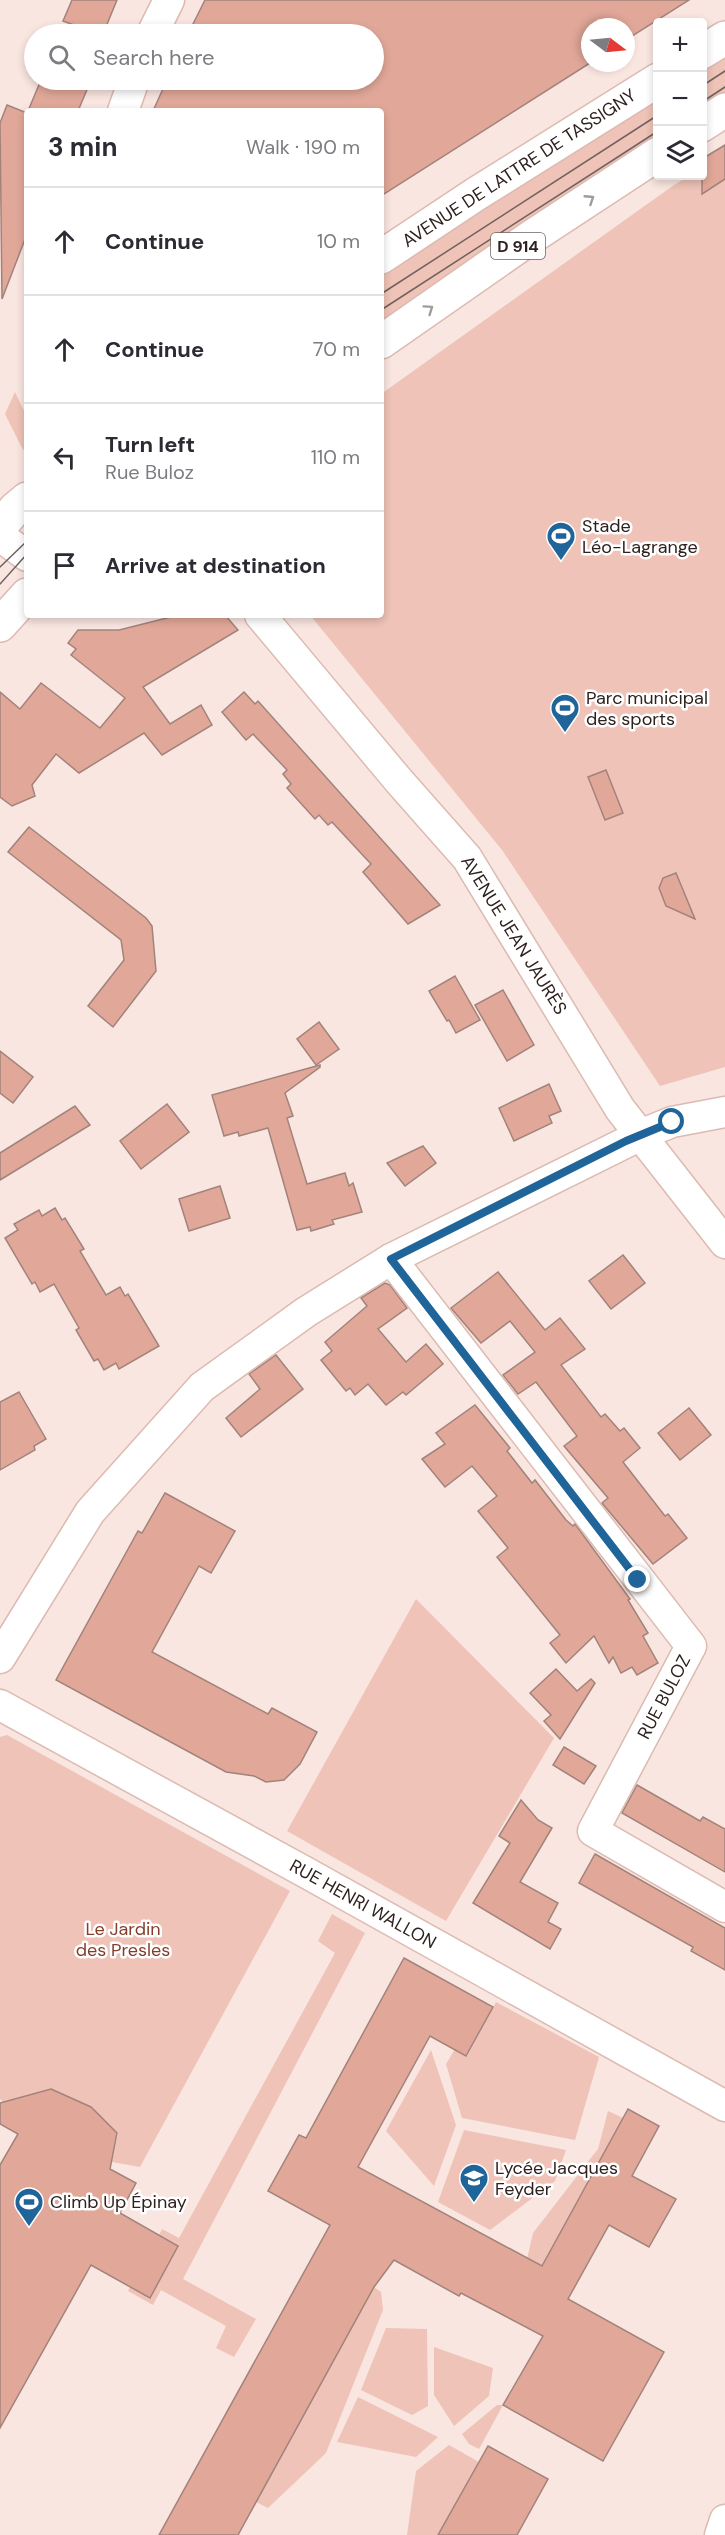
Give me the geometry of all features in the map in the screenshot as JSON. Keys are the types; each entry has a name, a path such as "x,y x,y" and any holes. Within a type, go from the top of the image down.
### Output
{"main road":[{"path":"707,49 725,38"},
{"name":"AVENUE DE LATTRE DE TASSIGNY","path":"384,255 653,83"},
{"path":"707,122 725,110"},
{"name":"D 914","path":"384,340 533,236 653,157"},
{"path":"0,528 24,502"},
{"path":"0,625 24,598"}],"street":[{"path":"157,24 169,0"},
{"path":"124,108 130,90"},
{"path":"0,536 24,554"},
{"name":"AVENUE JEAN JAURÈS","path":"262,618 399,782 467,858 620,1109 725,1243"},
{"path":"0,1658 90,1512 202,1387 306,1312 391,1259 640,1135 672,1122 725,1112"},
{"name":"RUE BULOZ","path":"391,1259 691,1646 593,1831 725,1906"},
{"name":"RUE HENRI WALLON","path":"0,1705 284,1860 725,2106"},
{"path":"720,2535 725,2520"}],"green space":[{"path":"725,52 725,94 707,106 707,72 707,63"},
{"path":"653,97 653,140 384,327 384,271"},
{"name":"Parc municipal des sports","path":"725,151 725,1067 660,1086 502,850 312,618 384,618 384,392 682,180 707,180 707,171"},
{"path":"15,392 24,411 23,450 5,414"},
{"path":"416,1599 554,1738 446,1921 287,1831"},
{"name":"Le Jardin des Presles","path":"7,1735 290,1891 140,2167 112,2162 118,2134 92,2107 52,2089 3,2102 0,2099 0,1737"},
{"path":"332,1914 365,1933 183,2279 256,2319 234,2357 216,2348 226,2326 161,2290 153,2305 128,2291 130,2287 150,2297 178,2246 159,2235 162,2229 179,2238 335,1953 318,1941"},
{"path":"496,2002 599,2057 575,2140 462,2118 446,2064 455,2049 467,2056"},
{"path":"431,2050 456,2125 434,2186 386,2131"},
{"path":"608,2111 623,2118 542,2266 527,2259 533,2233 598,2149"},
{"path":"464,2130 566,2150 555,2181 490,2230 438,2202"},
{"path":"374,2287 381,2292 383,2310 326,2453 268,2508 256,2502"},
{"path":"386,2328 427,2329 428,2406 412,2415 361,2390"},
{"path":"434,2347 493,2368 489,2396 454,2426 434,2395"},
{"path":"358,2397 438,2437 416,2457 337,2442"},
{"path":"497,2405 503,2405 479,2449 469,2444 462,2434"},
{"path":"449,2445 479,2462 438,2535 407,2535 416,2471"}],"building":[{"path":"72,0 117,0 107,24 71,24 63,21"},
{"path":"205,0 689,0 661,18 653,18 653,23 635,34 635,18 581,18 581,69 384,194 384,108 154,108 162,90 384,90 384,24 193,24"},
{"path":"37,90 87,90 79,108 29,108"},
{"path":"7,105 24,112 24,242 2,299 0,123"},
{"path":"725,145 725,179 702,194 702,180 707,180 707,156"},
{"path":"167,618 228,618 238,630 143,687 170,724 201,705 212,725 162,755 144,733 79,773 56,754 32,785 35,796 12,806 0,797 0,692 20,709 41,683 100,728 125,698 71,655 76,649 68,643 78,630 119,630"},
{"path":"244,692 255,704 258,701 440,905 408,924 363,872 371,864 332,822 328,825 319,815 315,819 287,788 291,784 283,774 287,770 253,734 246,740 222,712"},
{"path":"606,770 623,813 605,820 588,777"},
{"path":"29,827 146,918 152,926 156,971 113,1027 88,1006 124,960 121,940 8,852"},
{"path":"676,873 695,919 666,906 659,888 663,878"},
{"path":"455,976 480,1020 456,1033 429,991"},
{"path":"503,990 534,1045 507,1061 475,1005"},
{"path":"319,1022 339,1049 316,1065 297,1039"},
{"path":"0,1051 33,1077 13,1103 0,1093"},
{"path":"320,1065 285,1093 293,1116 287,1118 307,1184 345,1173 349,1186 353,1183 362,1212 332,1220 334,1224 311,1231 310,1227 297,1230 268,1128 239,1136 238,1132 224,1136 212,1095"},
{"path":"549,1084 561,1111 549,1116 552,1123 514,1141 499,1108"},
{"path":"167,1104 189,1132 141,1169 120,1141"},
{"path":"75,1106 90,1125 0,1180 0,1153"},
{"path":"423,1146 436,1163 405,1186 387,1163"},
{"path":"220,1186 230,1218 189,1231 179,1199"},
{"path":"55,1208 62,1220 65,1218 84,1249 80,1251 106,1295 120,1287 125,1296 128,1294 159,1346 119,1369 116,1363 104,1370 98,1359 94,1361 76,1330 79,1328 54,1284 40,1292 35,1282 32,1284 5,1238 18,1230 14,1224 39,1210 42,1216"},
{"path":"623,1255 645,1283 611,1309 589,1281"},
{"path":"498,1272 545,1330 560,1318 585,1349 561,1365 601,1417 605,1414 620,1431 624,1428 640,1448 623,1462 665,1516 668,1514 687,1538 653,1564 602,1503 608,1498 564,1446 577,1436 536,1382 518,1394 503,1375 535,1352 510,1321 481,1343 451,1308"},
{"path":"385,1283 390,1285 407,1308 378,1329 406,1362 426,1344 443,1364 406,1395 403,1392 386,1405 368,1384 355,1395 350,1388 346,1391 321,1360 332,1351 325,1342 367,1306 361,1298"},
{"path":"276,1355 303,1389 241,1437 226,1418 260,1389 249,1374"},
{"path":"19,1392 46,1439 34,1446 35,1450 0,1470 0,1402"},
{"path":"475,1405 510,1448 507,1451 532,1483 535,1480 566,1520 573,1526 575,1524 630,1599 628,1600 648,1633 643,1636 658,1663 637,1675 632,1667 621,1673 613,1657 609,1663 594,1636 566,1663 550,1643 560,1635 497,1557 508,1548 478,1511 497,1496 472,1466 445,1487 422,1459 445,1444 436,1433"},
{"path":"689,1408 711,1435 680,1460 658,1433"},
{"path":"165,1493 235,1531 211,1573 199,1566 152,1652 268,1714 272,1708 317,1732 300,1764 284,1780 266,1782 254,1776 226,1772 56,1680 138,1531 142,1533"},
{"path":"556,1669 577,1691 591,1679 595,1683 560,1739 544,1721 551,1715 530,1693"},
{"path":"564,1747 596,1766 584,1784 553,1765"},
{"path":"637,1785 700,1821 703,1817 725,1829 725,1872 622,1813"},
{"path":"521,1800 538,1820 552,1828 520,1882 558,1903 548,1922 561,1929 550,1949 473,1903 510,1843 499,1836"},
{"path":"595,1854 725,1928 725,1970 691,1951 693,1947 579,1883"},
{"path":"404,1958 493,2007 466,2056 430,2036 358,2167 542,2266 628,2109 659,2126 632,2176 676,2199 649,2247 609,2225 568,2299 664,2352 603,2461 503,2405 543,2336 461,2293 459,2296 394,2260 374,2287 238,2535 159,2535 330,2225 268,2191 299,2135 306,2138"},
{"path":"51,2089 91,2107 117,2133 110,2169 136,2183 120,2213 178,2246 150,2298 91,2265 0,2428 0,2165 18,2134 0,2124 0,2103"},
{"path":"488,2446 548,2479 517,2535 438,2535"}],"tram line":[{"path":"707,83 725,71"},
{"path":"707,99 725,87"},
{"path":"384,292 653,118"},
{"path":"384,308 653,134"},
{"path":"0,567 24,544"},
{"path":"0,584 24,557"}],"place":[{"name":"Stade Léo-Lagrange","path":"561,562"},
{"name":"Parc municipal des sports","path":"565,734"},
{"name":"Lycée Jacques Feyder","path":"474,2204"},
{"name":"Climb Up Épinay","path":"29,2228"}],"route":[{"path":"638,1580 391,1259 626,1141 672,1122"}]}
